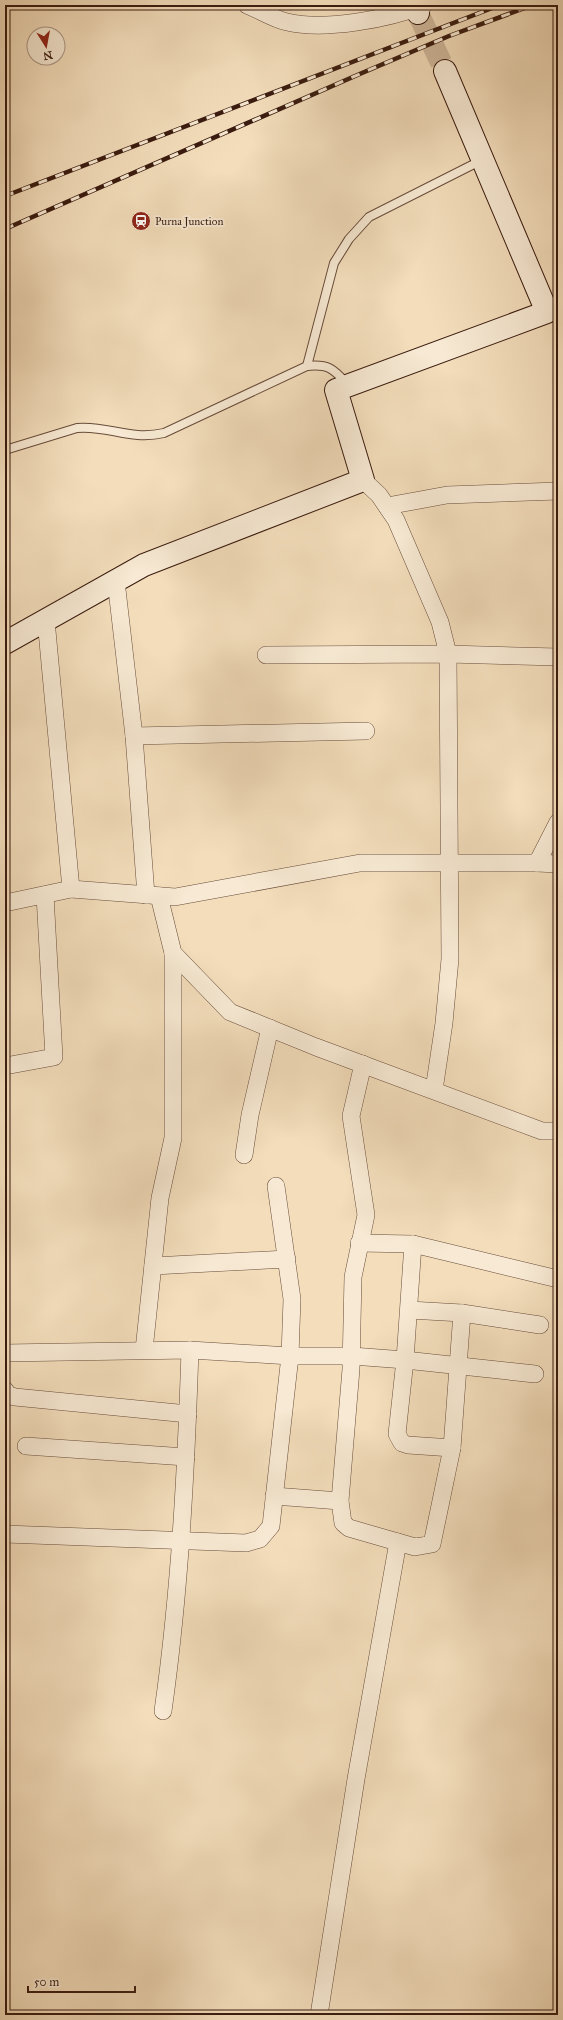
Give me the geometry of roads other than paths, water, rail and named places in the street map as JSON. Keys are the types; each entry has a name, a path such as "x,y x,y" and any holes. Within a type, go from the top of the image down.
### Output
{"main road":[{"path":"5,643 144,565 363,480 336,390 552,310 482,160 445,71"}],"street":[{"path":"247,5 286,22 315,26 398,15 418,8"},
{"path":"363,480 387,506 396,520 440,622 448,654 450,959 444,1022 434,1090"},
{"path":"387,506 447,495 558,491"},
{"path":"116,581 152,895 173,953 173,1138 160,1198 144,1350"},
{"path":"46,620 71,889"},
{"path":"266,655 448,654 558,657"},
{"path":"134,736 366,731"},
{"path":"537,863 558,822"},
{"path":"5,903 71,889 175,897 360,863 450,862 558,864"},
{"path":"5,1066 54,1057 45,895"},
{"path":"173,953 230,1012 542,1131 558,1131"},
{"path":"244,1155 250,1115 270,1028"},
{"path":"363,1064 351,1116 366,1209 364,1226 359,1243 353,1277 352,1356 340,1501 344,1523 349,1528 415,1547 432,1544 452,1448 462,1313"},
{"path":"5,1534 246,1543 260,1539 271,1526 290,1356 292,1299 276,1186"},
{"path":"359,1243 413,1244 558,1279"},
{"path":"413,1244 405,1360 397,1434 399,1440 408,1445 452,1448"},
{"path":"153,1266 287,1259"},
{"path":"409,1310 462,1313 540,1325"},
{"path":"163,1712 173,1641 182,1540 190,1350"},
{"path":"5,1353 190,1350 290,1356 352,1356 457,1365 535,1374"},
{"path":"5,1390 8,1395 15,1397 188,1414"},
{"path":"26,1446 186,1457"},
{"path":"274,1496 340,1501"},
{"path":"320,2015 356,1779 398,1542"}],"lane":[{"path":"306,366 334,263 349,239 370,217 482,160"},
{"path":"5,450 77,428 94,428 136,436 164,433 306,366 321,364 335,370 348,385"}],"tunnel":[{"path":"418,13 445,71"}],"railway":[{"path":"5,196 500,5"},
{"path":"5,229 449,36 533,5"}],"place":[{"name":"Purna Junction","path":"141,221"}]}
